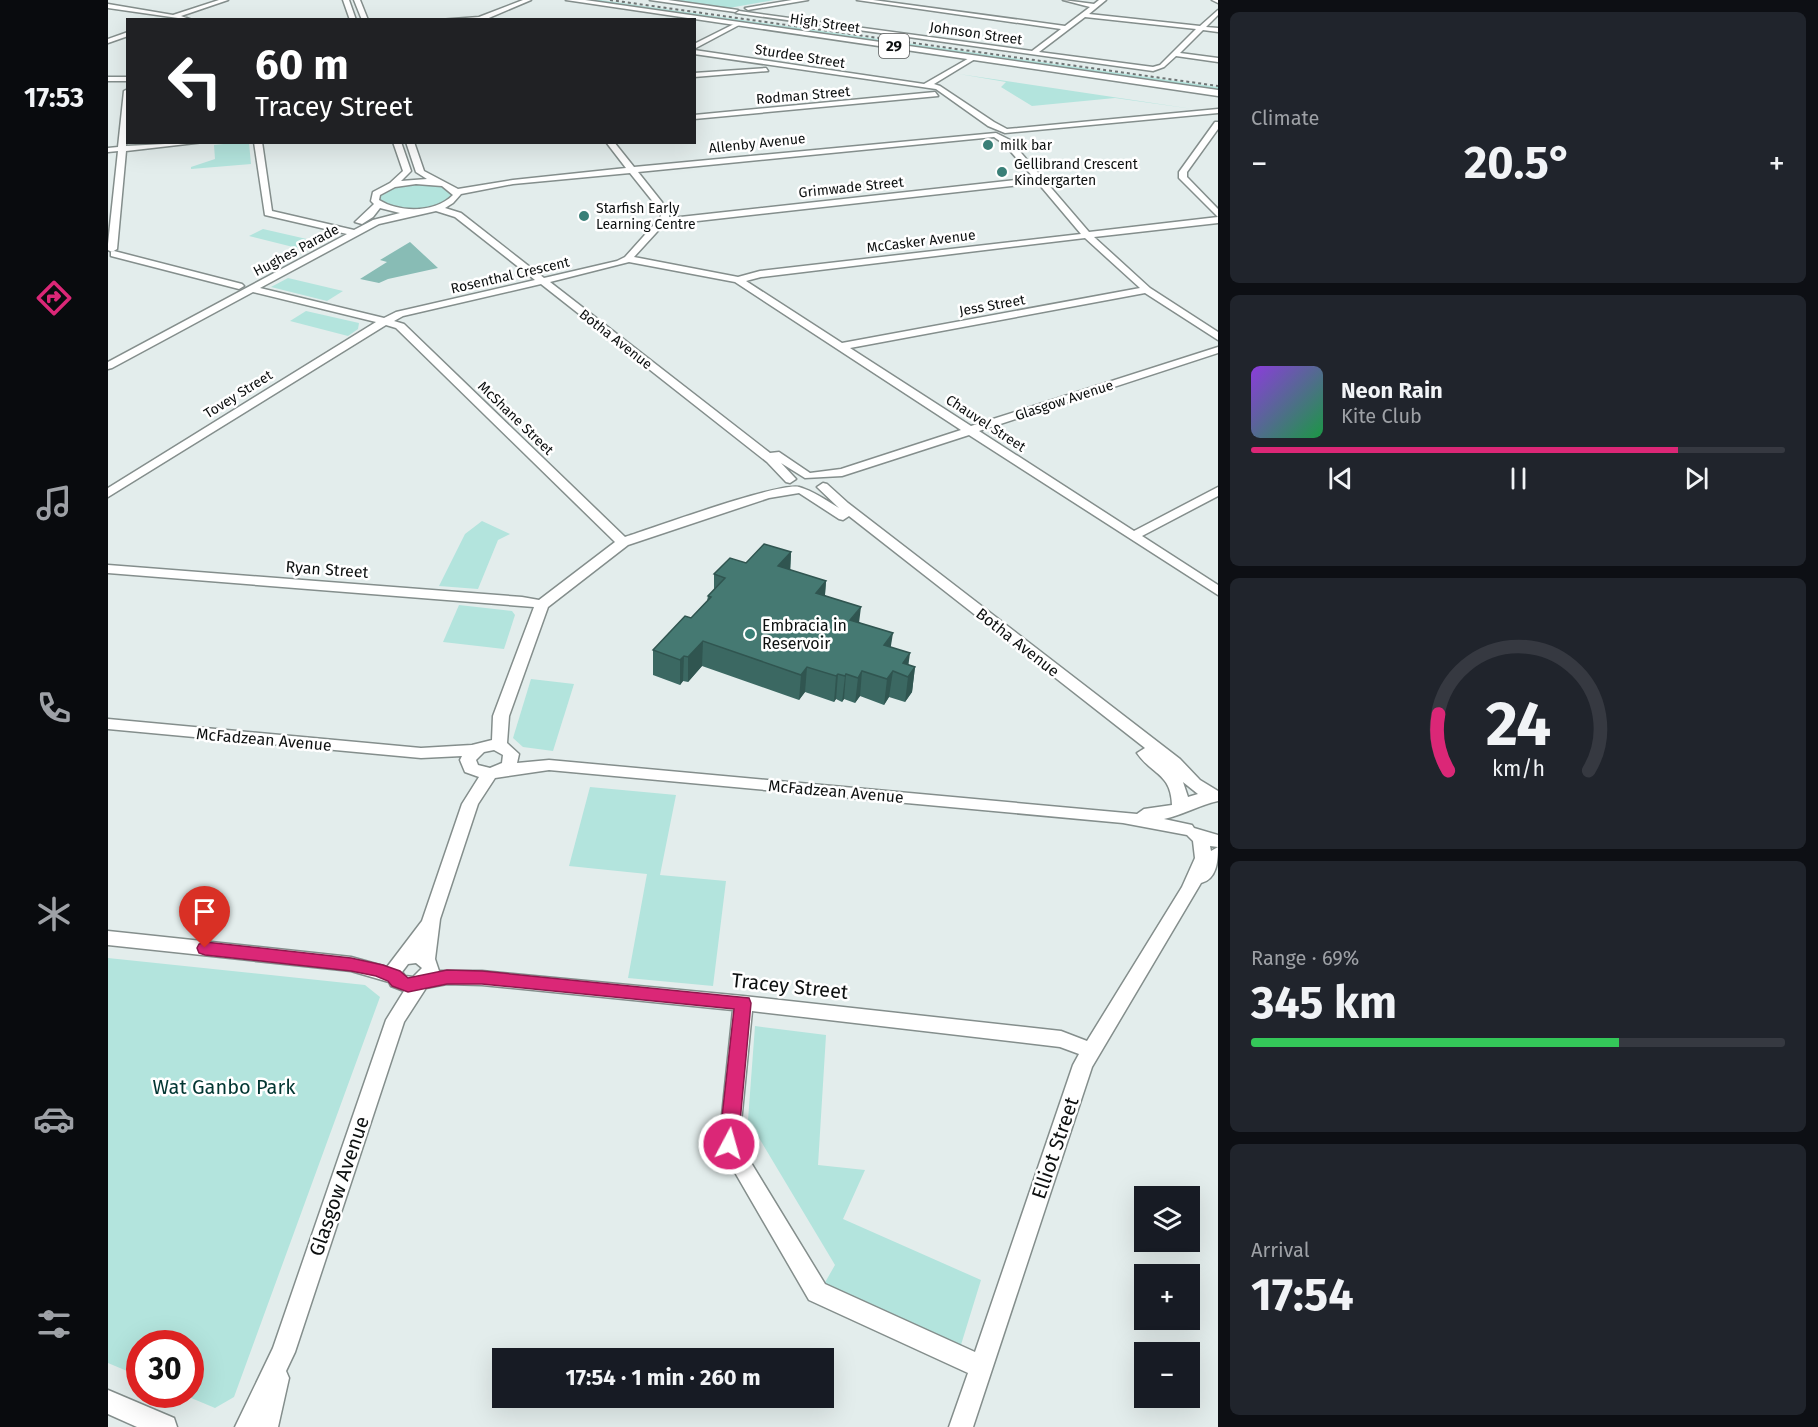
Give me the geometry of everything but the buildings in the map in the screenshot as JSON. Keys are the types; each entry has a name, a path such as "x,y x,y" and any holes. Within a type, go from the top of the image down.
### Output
{"main road":[{"name":"High Street","path":"570,0 967,59 1218,93"}],"street":[{"path":"108,6 172,18 225,0"},
{"path":"346,0 352,18"},
{"path":"357,0 364,18"},
{"path":"483,18 528,0"},
{"name":"Johnson Street","path":"653,0 738,11 755,11 1156,69 1175,54"},
{"path":"755,11 805,0"},
{"path":"860,0 1067,28"},
{"path":"1066,0 1095,6"},
{"path":"1033,53 1103,0"},
{"path":"1175,54 1218,12"},
{"path":"1084,15 1218,30"},
{"path":"696,46 738,24"},
{"path":"108,41 126,35"},
{"name":"Sturdee Street","path":"696,52 939,89 1000,133 1086,235 1147,290 1215,334"},
{"path":"1175,54 1218,60"},
{"name":"Rodman Street","path":"696,117 913,97 939,89 967,59"},
{"path":"762,70 774,65"},
{"path":"696,75 791,67"},
{"path":"108,79 126,79"},
{"name":"Rodman Street","path":"913,97 925,88 939,89"},
{"path":"126,110 110,248 134,260 239,286"},
{"path":"1212,113 1218,122 1183,172 1183,178 1218,214"},
{"name":"Allenby Avenue","path":"393,185 416,182 477,186 1212,113"},
{"path":"108,150 178,144"},
{"path":"258,144 268,213 354,233"},
{"path":"393,185 407,171 398,144"},
{"path":"411,144 420,172 439,183"},
{"path":"612,144 666,213 664,219 628,260"},
{"name":"Grimwade Street","path":"664,219 680,220 1040,180"},
{"name":"Botha Avenue","path":"439,183 454,189 455,197 493,239"},
{"name":"Hughes Parade","path":"108,356 370,215 379,204 375,201 376,194 393,185"},
{"name":"Allenby Avenue","path":"417,211 436,208 477,186"},
{"path":"379,204 394,210 417,211"},
{"name":"Botha Avenue","path":"436,208 458,215 493,239 699,399 771,460 795,486 835,510 902,557 1091,704 1174,763 1194,784 1216,796"},
{"name":"Hughes Parade","path":"108,366 354,233 385,218 417,211"},
{"name":"McCasker Avenue","path":"628,260 738,280 760,274 1218,220"},
{"name":"Rosenthal Crescent","path":"385,321 400,314 628,260"},
{"name":"Chauvel Street","path":"738,280 1218,591"},
{"path":"252,289 385,321"},
{"name":"Jess Street","path":"842,346 1147,290"},
{"path":"179,318 191,321"},
{"name":"Tovey Street","path":"108,493 385,321"},
{"name":"McShane Street","path":"385,321 400,326 624,542"},
{"name":"Glasgow Avenue","path":"817,480 1218,350"},
{"name":"Botha Avenue","path":"699,399 817,480 902,557"},
{"path":"817,480 815,491 795,486 817,480"},
{"name":"Glasgow Avenue","path":"266,1427 283,1352 395,1020 425,972 431,919 482,762 501,716 535,618 542,605 624,542 795,486"},
{"path":"1133,536 1218,491"},
{"name":"Ryan Street","path":"108,569 522,601 542,605"},
{"name":"Botha Avenue","path":"1091,704 1171,776 1181,790 1178,815 1193,833"},
{"name":"Glasgow Avenue","path":"501,716 505,750"},
{"name":"McFadzean Avenue","path":"108,724 421,753 482,762 549,765 1123,817 1218,841"},
{"path":"482,762 510,762 505,750"},
{"name":"McFadzean Avenue","path":"482,762 505,750 549,765"},
{"name":"McFadzean Avenue","path":"1123,817 1158,814 1179,808 1198,798 1216,796"},
{"name":"Elliot Street","path":"961,1427 1083,1065 1190,888 1203,858 1193,833"},
{"name":"Elliot Street","path":"1190,888 1208,869 1218,853"},
{"name":"Glasgow Avenue","path":"395,1020 399,969 431,919"},
{"path":"108,938 399,969 416,956 425,972 408,985 399,969"},
{"name":"Tracey Street","path":"425,972 447,977 482,978 743,1003 1061,1040 1090,1050"},
{"path":"743,1003 729,1144 817,1292 981,1367"},
{"name":"Glasgow Avenue","path":"247,1427 283,1352"},
{"path":"108,1402 165,1427"}],"green space":[{"path":"582,0 601,0 1218,87 1218,91"},
{"path":"669,0 774,0 729,8"},
{"path":"959,74 1193,109 1115,98 1032,106 1001,87 1006,82"},
{"path":"249,144 251,164 191,169 191,167 215,159 214,145"},
{"path":"413,183 445,186 454,194 453,198 434,206 415,209 396,207 378,200 378,195 391,187"},
{"path":"263,229 311,240 297,248 249,236"},
{"path":"410,242 438,268 379,283 360,279 387,262 380,260"},
{"path":"288,278 343,291 327,301 271,287"},
{"path":"306,311 359,323 358,329 348,336 290,321"},
{"path":"482,521 510,534 498,540 478,589 439,586 465,534"},
{"path":"459,605 512,611 515,615 504,649 443,642"},
{"path":"531,679 574,684 553,751 523,747 513,738"},
{"path":"590,787 676,795 660,875 726,881 713,986 628,978 647,874 569,866"},
{"name":"Wat Ganbo Park","path":"108,958 365,985 380,997 234,1397 215,1408 204,1403 204,1330 126,1330 126,1371 108,1363"},
{"path":"755,1026 826,1035 818,1165 865,1170 843,1219 981,1280 960,1348 823,1286 835,1265 759,1138 748,1152 746,1147"}],"railway":[{"path":"610,0 1218,86"}],"place":[{"name":"milk bar","path":"988,145"},
{"name":"Gellibrand Crescent Kindergarten","path":"1002,172"},
{"name":"Starfish Early Learning Centre","path":"584,216"},
{"name":"Embracia in Reservoir","path":"750,634"}],"route":[{"path":"205,948 351,964 378,970 408,985 447,977 482,978 743,1003 729,1144"}]}
